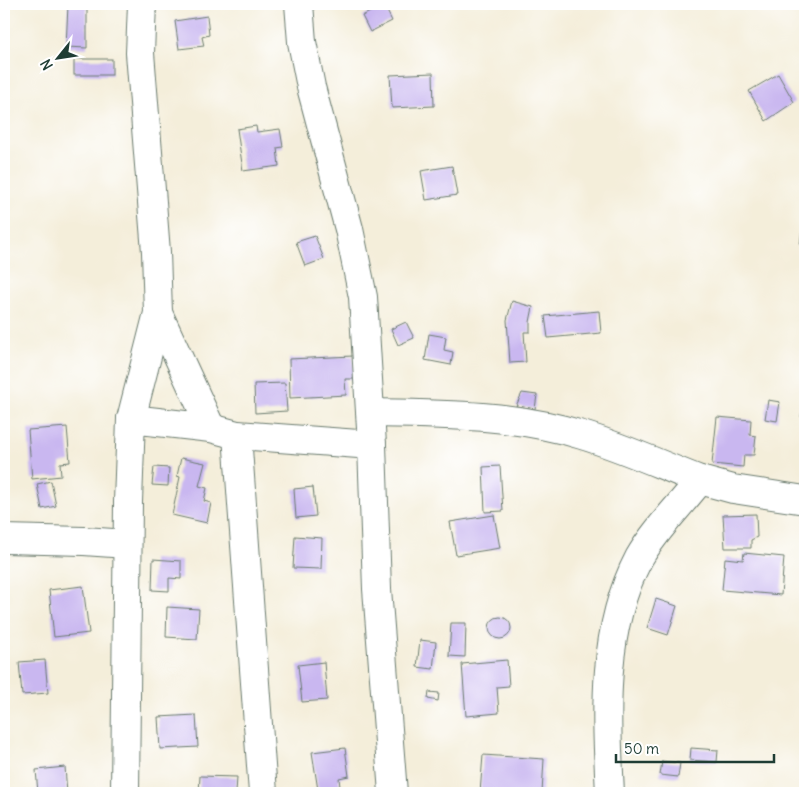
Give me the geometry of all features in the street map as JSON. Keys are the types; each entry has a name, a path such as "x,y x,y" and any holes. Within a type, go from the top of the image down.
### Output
{"street":[{"path":"125,793 127,544 131,419 158,312 156,252 140,53 142,4"},
{"path":"299,4 302,42 311,86 355,254 363,297 371,413 377,589 393,793"},
{"path":"158,312 210,428"},
{"path":"371,413 444,414 510,420 582,434 700,480 733,488 805,500"},
{"path":"131,419 210,428 237,435 372,445"},
{"path":"237,435 263,793"},
{"path":"610,793 608,741 611,641 623,594 639,559 651,540 700,480"},
{"path":"4,539 127,544"}],"building":[{"path":"68,5 87,6 87,48 66,47"},
{"path":"384,5 392,21 370,32 362,16"},
{"path":"207,16 209,35 202,37 204,46 179,49 175,21"},
{"path":"74,59 112,59 112,75 74,75"},
{"path":"433,73 434,106 392,108 390,75"},
{"path":"778,74 794,102 766,121 749,91"},
{"path":"256,126 257,132 280,129 283,147 277,148 279,166 243,171 237,129"},
{"path":"452,166 457,195 426,200 421,171"},
{"path":"802,228 805,228 805,246 800,245"},
{"path":"315,236 324,259 305,266 296,242"},
{"path":"512,301 533,307 530,332 524,332 526,362 510,363 507,320"},
{"path":"599,311 601,333 548,338 545,316"},
{"path":"406,322 414,338 398,345 391,329"},
{"path":"429,334 446,337 444,350 453,352 451,365 425,360"},
{"path":"353,356 355,379 345,379 346,395 290,398 289,359"},
{"path":"285,383 287,411 255,413 254,384"},
{"path":"804,389 805,417 801,417"},
{"path":"522,393 537,395 535,409 516,406"},
{"path":"768,400 780,402 777,421 765,419"},
{"path":"717,417 751,420 750,435 756,436 754,455 744,455 743,467 712,464"},
{"path":"67,427 70,462 60,463 61,476 32,479 28,430"},
{"path":"181,458 205,463 199,486 207,488 204,501 211,503 207,523 172,515 180,477 177,476"},
{"path":"500,466 503,511 485,512 483,467"},
{"path":"154,467 169,468 168,486 152,485"},
{"path":"51,481 56,506 42,509 37,484"},
{"path":"313,487 316,516 296,518 294,489"},
{"path":"756,514 757,537 751,540 751,548 725,548 723,515"},
{"path":"494,515 500,548 456,555 450,522"},
{"path":"295,536 322,538 321,569 293,568"},
{"path":"744,553 784,557 781,595 722,590 725,558 743,560"},
{"path":"153,559 181,561 181,579 169,578 169,591 152,590"},
{"path":"83,586 89,633 54,637 49,590"},
{"path":"656,599 677,606 668,635 647,628"},
{"path":"167,607 199,609 197,639 166,637"},
{"path":"500,617 508,620 511,628 508,636 500,639 492,636 489,628 492,620"},
{"path":"451,623 466,623 465,657 449,656"},
{"path":"420,640 436,642 433,669 417,667"},
{"path":"45,660 48,693 22,695 19,662"},
{"path":"507,660 509,686 497,687 499,713 466,716 462,664"},
{"path":"324,662 327,700 302,702 298,665"},
{"path":"429,692 439,693 438,701 428,699"},
{"path":"196,715 198,747 160,749 158,717"},
{"path":"345,748 349,776 339,778 340,787 318,790 312,752"},
{"path":"691,748 718,750 717,762 690,760"},
{"path":"483,755 544,759 542,793 480,793"},
{"path":"662,761 680,763 678,777 660,775"},
{"path":"65,767 67,793 38,793 36,770"},
{"path":"200,776 237,777 236,793 199,793"}]}
